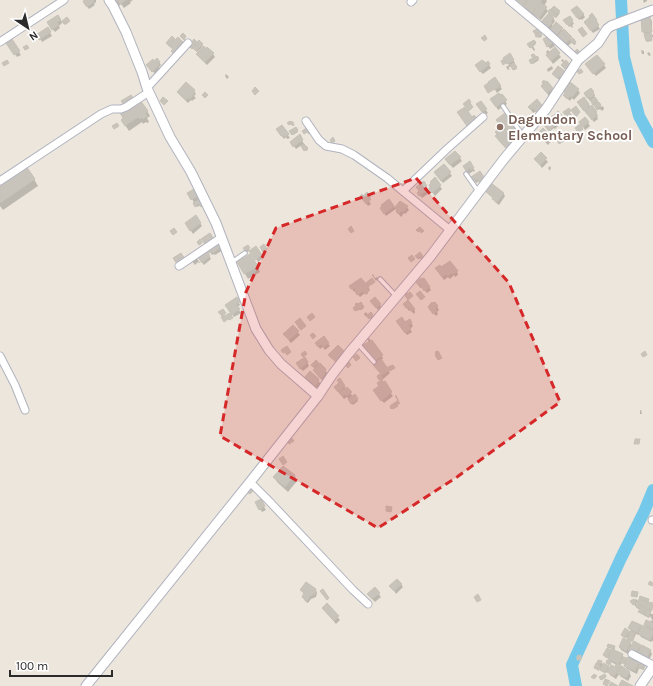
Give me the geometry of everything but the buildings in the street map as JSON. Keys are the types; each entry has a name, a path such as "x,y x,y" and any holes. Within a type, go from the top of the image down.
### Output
{"street":[{"path":"0,42 64,0"},
{"path":"109,0 126,32 148,90 170,137 191,172 222,237 256,328 269,350 281,364 318,396"},
{"path":"509,0 578,60"},
{"path":"86,686 250,482 318,396 332,375 430,257 504,159 546,109 578,60 598,43 611,26 653,10"},
{"path":"0,181 101,114 112,109 121,109 126,107 148,90 188,43"},
{"path":"403,191 483,117"},
{"path":"306,121 319,140 326,146 342,149 354,155 387,178 450,230"},
{"path":"179,266 222,237"},
{"path":"0,356 15,385 25,410"},
{"path":"250,482 368,604"},
{"path":"632,654 653,666 640,686"}],"lane":[{"path":"503,106 524,137"},
{"path":"466,174 479,192"},
{"path":"231,263 245,253"},
{"path":"380,279 397,297"},
{"path":"358,343 374,362"}],"highlighted area":[{"path":"416,178 509,283 560,402 457,477 378,528 220,436 246,292 276,228"}],"waterway":[{"path":"621,0 624,57 639,116 653,142"},
{"path":"576,686 572,665 653,490"}],"place":[{"name":"Dagundon Elementary School","path":"500,127"}]}
